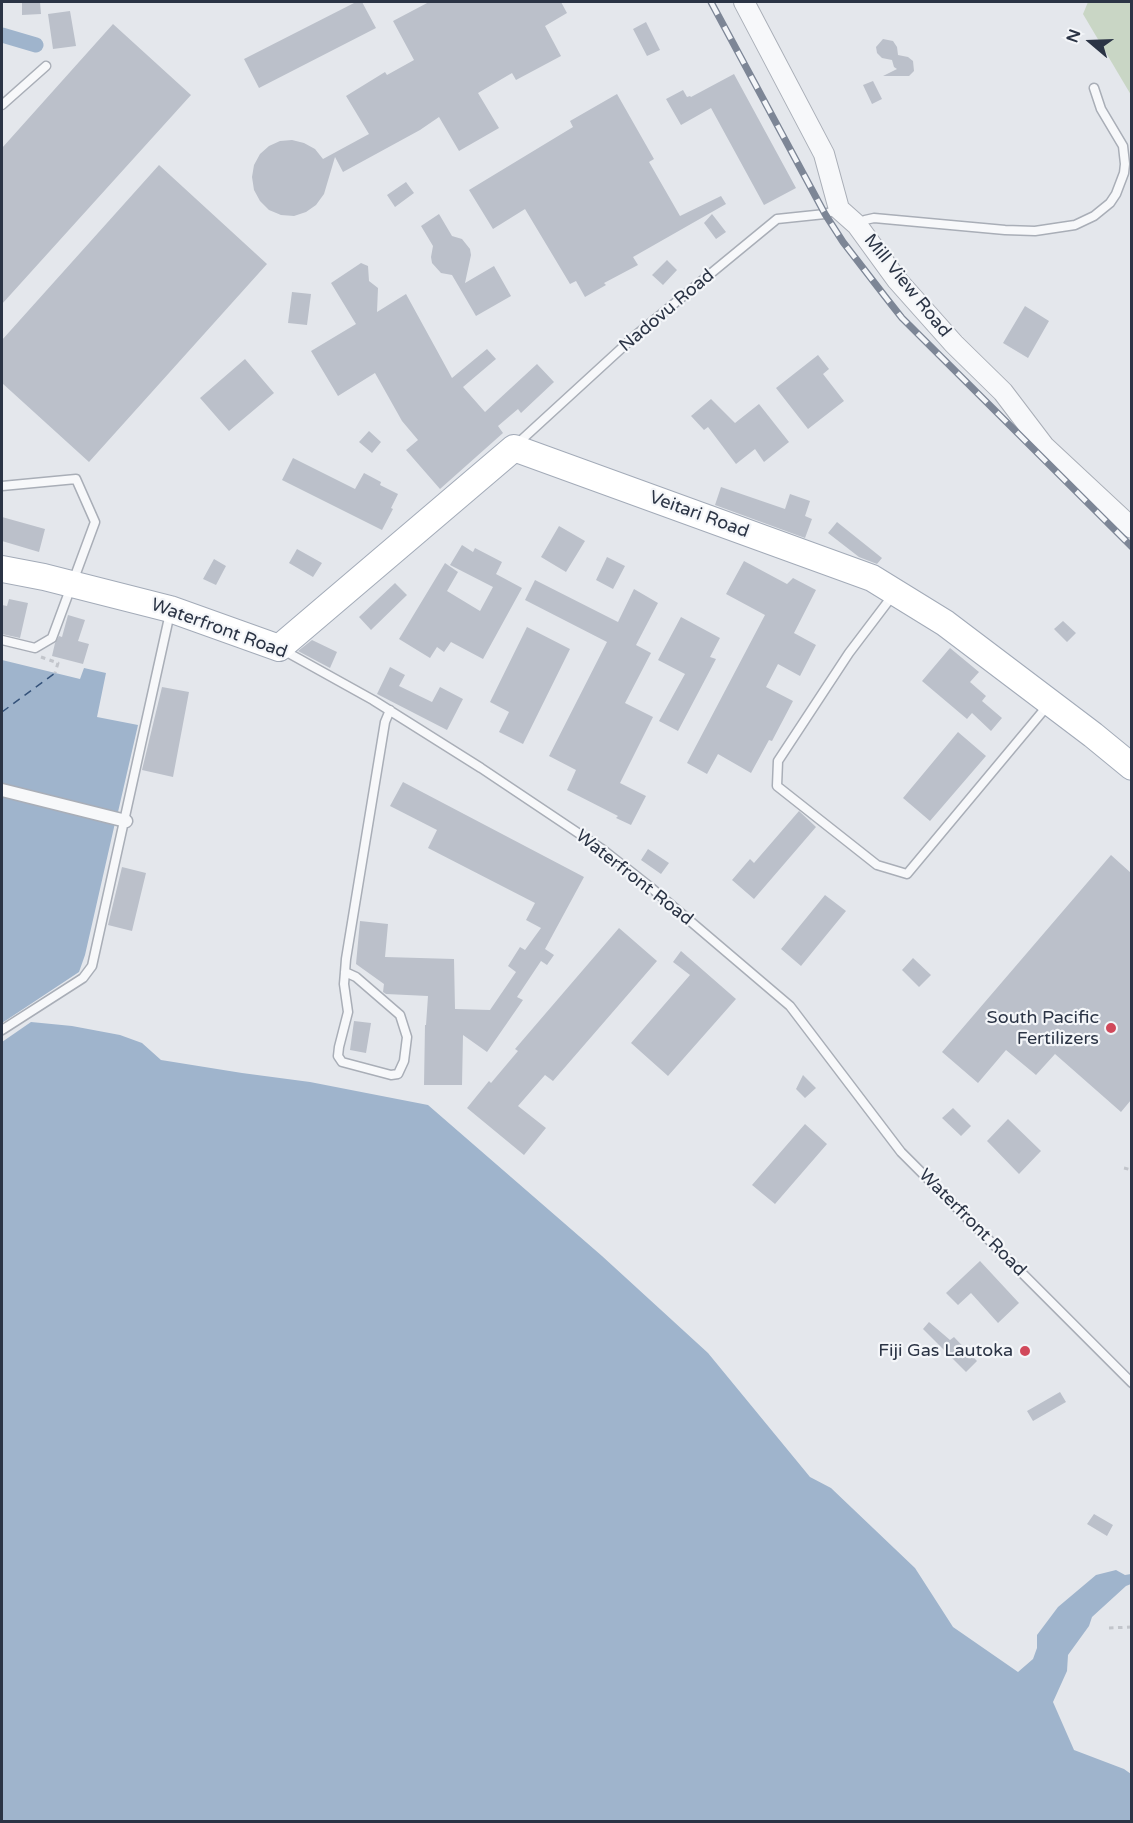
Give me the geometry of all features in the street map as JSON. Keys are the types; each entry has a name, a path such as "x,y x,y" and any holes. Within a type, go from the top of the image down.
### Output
{"main road":[{"name":"Veitari Road","path":"513,448 872,578 945,622 1131,766"},
{"path":"279,648 513,448"},
{"name":"Waterfront Road","path":"2,569 170,609 279,648"}],"street":[{"path":"744,2 824,154 839,209"},
{"name":"Mill View Road","path":"839,209 857,225 897,280 954,344 1003,392 1044,446 1131,528"},
{"path":"2,790 126,821"}],"lane":[{"path":"2,105 46,66"},
{"path":"857,225 874,218 1035,231 1075,225 1094,216 1116,194 1125,164 1123,146 1101,109 1094,88"},
{"name":"Nadovu Road","path":"513,448 636,335 777,219 825,214 839,209"},
{"path":"2,486 76,479 95,522 52,638 35,648 2,640"},
{"path":"895,593 849,653 778,761 777,786 877,865 907,874 1050,702"},
{"path":"2,1030 83,978 92,966 126,821 170,609"},
{"name":"Waterfront Road","path":"279,648 390,710 602,849 790,1006 901,1152 1131,1383"},
{"path":"345,972 356,977 400,1015 407,1037 404,1061 399,1074 391,1075 342,1062 338,1056 348,1012 344,984 345,972 375,773 385,722 390,710"}],"path":[{"path":"35,648 38,655 58,663 55,673"},
{"path":"1124,1168 1131,1170"},
{"path":"1109,1628 1131,1627"}],"green space":[{"path":"1088,2 1131,2 1131,95 1083,14"}],"water":[{"path":"2,660 80,679 84,668 106,673 97,717 138,725 118,812 2,784"},
{"path":"2,796 115,823 85,955 79,972 2,1023"},
{"path":"31,1022 72,1026 120,1035 142,1043 161,1060 310,1082 428,1105 602,1256 708,1353 810,1477 831,1488 915,1568 953,1627 1018,1672 1033,1659 1037,1648 1037,1635 1058,1607 1096,1575 1116,1570 1125,1575 1131,1574 1131,1584 1092,1617 1089,1626 1068,1655 1067,1671 1053,1702 1074,1750 1124,1769 1131,1774 1131,1821 2,1821 2,1042"}],"building":[{"path":"22,2 40,2 41,14 22,15"},
{"path":"356,2 362,2 376,28 259,88 244,59"},
{"path":"429,2 561,2 567,13 545,26 561,56 516,80 512,73 478,93 499,128 459,151 439,117 420,130 343,172 335,157 324,194 316,205 306,212 294,216 281,215 269,210 254,190 252,177 254,165 260,154 269,146 280,141 292,140 315,149 323,159 369,134 346,96 385,72 387,75 414,60 393,21"},
{"path":"70,11 76,46 53,49 48,14"},
{"path":"646,22 660,50 647,56 633,29"},
{"path":"113,24 191,95 2,304 2,148"},
{"path":"883,39 893,41 898,55 908,57 913,61 914,71 909,76 883,76 897,69 892,60 882,58 877,53 876,47"},
{"path":"734,74 796,188 764,205 711,108 681,125 666,99 683,90 687,97 691,97"},
{"path":"873,81 882,99 872,104 863,85"},
{"path":"617,94 654,159 649,162 680,216 721,196 726,204 633,257 638,265 604,283 606,285 585,297 576,281 570,284 525,209 493,229 469,190 573,127 570,121"},
{"path":"159,165 267,264 89,462 2,383 2,340"},
{"path":"406,182 414,193 395,207 387,195"},
{"path":"439,214 452,236 462,239 470,249 471,255 465,283 494,266 511,296 476,316 452,275 441,273 432,263 433,246 421,226"},
{"path":"712,214 726,232 716,239 704,223"},
{"path":"667,260 677,270 663,285 652,275"},
{"path":"361,263 368,266 369,281 378,288 377,312 406,294 452,378 487,349 496,359 463,387 485,412 537,364 554,382 521,413 518,409 498,426 503,433 440,489 406,450 418,440 402,421 375,373 338,396 311,351 356,324 331,283"},
{"path":"292,292 311,294 307,325 288,323"},
{"path":"1025,306 1049,321 1028,358 1003,343"},
{"path":"818,355 829,369 823,374 844,401 808,429 776,388"},
{"path":"245,359 274,393 229,431 200,398"},
{"path":"711,399 735,423 759,404 789,442 764,462 755,449 736,464 708,427 704,430 691,416"},
{"path":"369,431 381,442 372,453 359,442"},
{"path":"293,458 355,489 364,473 381,482 380,485 398,494 382,530 282,480"},
{"path":"721,487 785,509 790,494 810,501 805,516 812,519 805,538 715,505"},
{"path":"2,517 45,529 39,552 2,541"},
{"path":"837,522 882,558 877,564 859,557 828,533"},
{"path":"559,526 585,541 566,572 541,557"},
{"path":"462,545 473,552 475,548 502,562 496,574 522,588 483,659 451,642 444,652 437,647 430,658 399,639 445,563 458,572 447,591 480,611 493,587 450,565"},
{"path":"297,549 322,563 313,577 289,563"},
{"path":"607,557 625,566 613,589 596,580"},
{"path":"214,559 226,566 216,585 203,579"},
{"path":"744,561 787,584 793,578 816,590 794,633 816,645 800,676 778,664 766,687 793,701 772,741 769,740 751,773 718,754 707,774 687,763 765,615 726,594"},
{"path":"535,580 618,622 634,589 658,603 636,645 651,653 625,703 653,717 620,783 646,796 631,825 567,790 576,770 549,756 607,642 525,600"},
{"path":"395,583 407,595 371,630 359,617"},
{"path":"9,599 28,603 20,638 2,634 2,605 7,606"},
{"path":"68,615 85,620 78,641 89,644 83,664 52,656 55,643 59,636 62,637"},
{"path":"681,617 720,638 710,657 716,659 678,731 659,721 685,674 658,660"},
{"path":"1063,621 1076,633 1067,642 1054,629"},
{"path":"527,627 570,649 523,744 499,732 509,712 490,702"},
{"path":"312,640 337,652 330,668 298,651"},
{"path":"950,648 979,672 970,682 986,696 982,701 1002,718 991,731 972,713 967,719 922,681"},
{"path":"390,667 405,675 399,686 432,702 440,687 463,699 447,730 377,694"},
{"path":"162,687 189,692 173,777 142,770"},
{"path":"958,732 986,756 930,821 903,798"},
{"path":"403,782 584,877 545,949 554,955 547,965 541,961 517,997 523,1000 487,1052 463,1035 462,1085 424,1085 428,996 386,994 383,992 384,984 356,964 360,921 388,924 385,957 454,959 455,1009 490,1010 516,972 508,966 520,947 525,950 541,928 526,920 535,903 428,848 437,830 390,806"},
{"path":"799,811 816,827 754,899 732,880 750,859 754,863"},
{"path":"648,849 669,863 661,874 641,860"},
{"path":"1111,855 1131,873 1131,1100 1121,1112 1055,1054 1036,1075 1006,1050 978,1083 942,1052"},
{"path":"122,867 146,873 132,931 108,925"},
{"path":"825,895 846,911 801,966 781,949"},
{"path":"619,928 657,961 553,1081 545,1075 518,1106 546,1128 524,1155 467,1108 489,1081 491,1083 518,1051 515,1049"},
{"path":"681,951 736,999 668,1076 631,1043 690,975 673,962"},
{"path":"913,958 931,975 919,987 902,970"},
{"path":"354,1021 371,1023 366,1053 350,1050"},
{"path":"803,1075 816,1088 805,1098 796,1089"},
{"path":"953,1108 971,1126 961,1136 942,1118"},
{"path":"1008,1119 1041,1151 1019,1174 987,1141"},
{"path":"805,1124 827,1144 775,1204 752,1185"},
{"path":"980,1261 1019,1303 998,1323 971,1293 958,1305 946,1293"},
{"path":"929,1322 950,1340 954,1337 977,1361 966,1372 923,1329"},
{"path":"1060,1392 1066,1402 1033,1421 1027,1411"},
{"path":"1094,1514 1113,1525 1107,1536 1087,1524"}],"waterway":[{"path":"2,35 36,45"}],"ferry route":[{"path":"2,712 55,673"}],"railway":[{"path":"711,2 825,214 843,242 887,299 902,318 1132,547"}],"place":[{"name":"South Pacific Fertilizers","path":"1111,1028"},
{"name":"Fiji Gas Lautoka","path":"1025,1351"}]}
